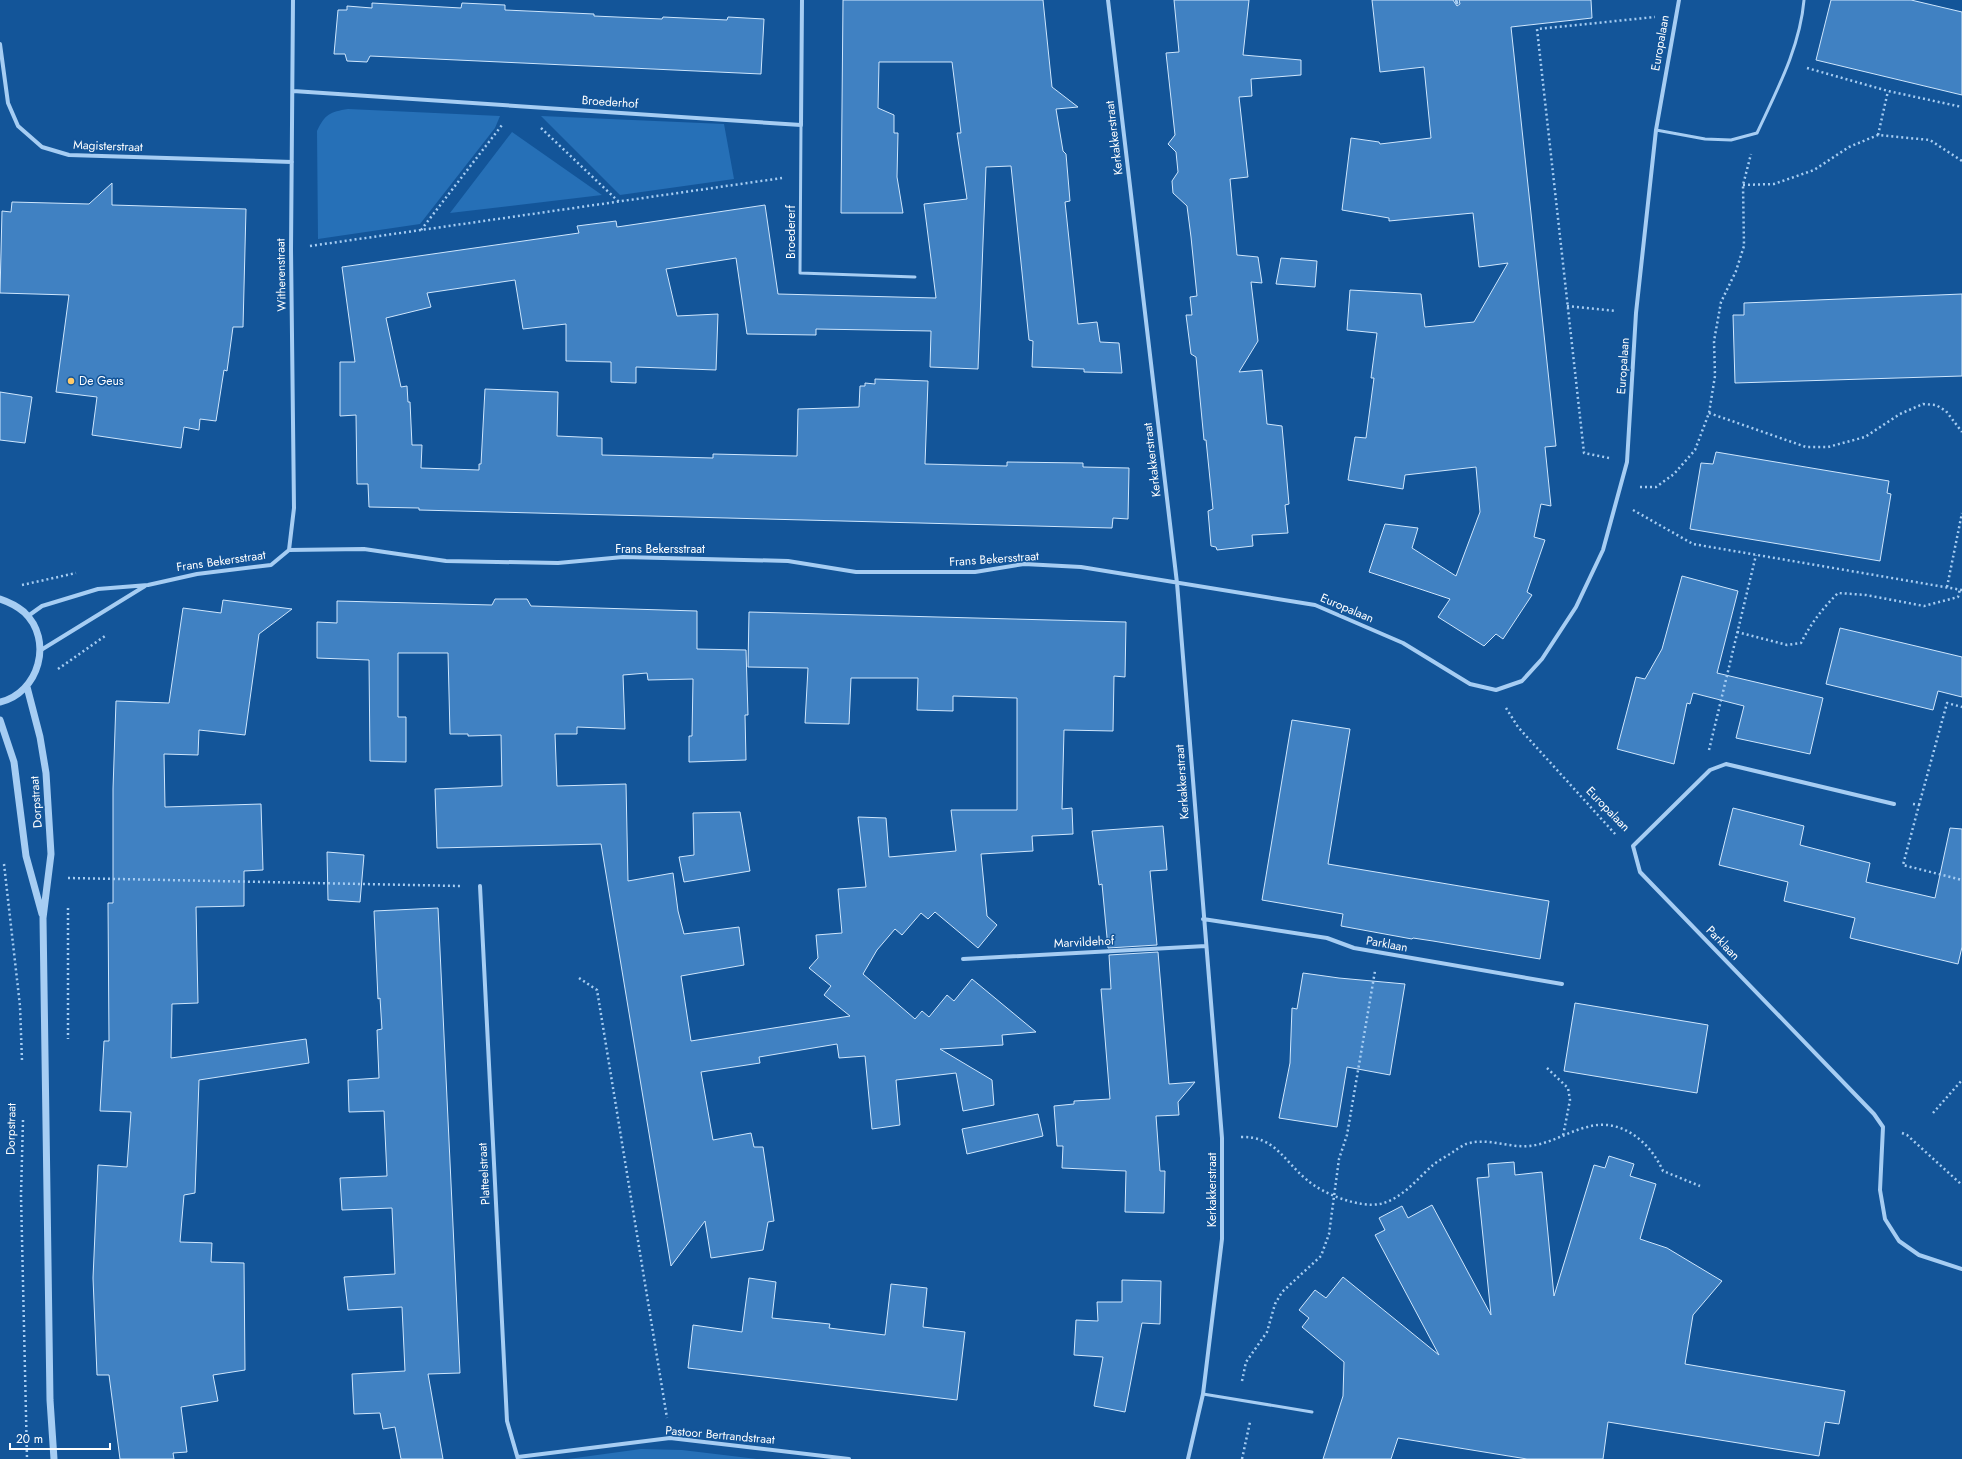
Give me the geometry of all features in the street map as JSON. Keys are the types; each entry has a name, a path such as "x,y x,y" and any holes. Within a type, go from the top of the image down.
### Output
{"street":[{"name":"Witherenstraat","path":"289,550 294,508 291,249 293,0"},
{"path":"801,125 802,0"},
{"name":"Kerkakkerstraat","path":"1108,0 1177,583 1203,919 1222,1138 1222,1239 1203,1394 1188,1459"},
{"name":"Europalaan","path":"1177,583 1315,605 1403,643 1470,684 1496,690 1522,681 1542,659 1576,608 1603,550 1627,462 1636,314 1656,130 1675,15 1679,0"},
{"name":"Magisterstraat","path":"0,44 8,103 18,126 42,147 69,155 292,162"},
{"name":"Broederhof","path":"293,91 801,125"},
{"name":"Frans Bekersstraat","path":"28,616 42,606 98,589 148,585 197,574 271,565 289,550 364,549 446,561 558,563 623,557 788,561 856,572 974,572 1024,564 1081,567 1177,583"},
{"name":"Frans Bekersstraat","path":"41,650 148,585"},
{"path":"0,599 12,604 28,616 39,637 41,650 35,676 27,687 17,695 0,702"},
{"name":"Dorpstraat","path":"27,687 40,737 46,773 51,854 43,918 50,1400 54,1459"},
{"name":"Dorpstraat","path":"0,720 14,762 26,856 43,918"},
{"path":"1633,846 1710,770 1726,764 1894,804"},
{"name":"Parklaan","path":"1633,846 1640,872 1874,1114 1884,1127"},
{"name":"Platteelstraat","path":"480,886 507,1421 518,1458"},
{"name":"Parklaan","path":"1203,919 1328,938 1354,948 1562,984"},
{"name":"Marvildehof","path":"963,959 1206,946"},
{"path":"1884,1127 1880,1190 1885,1219 1899,1241 1919,1255 1962,1269"},
{"name":"Pastoor Bertrandstraat","path":"518,1458 670,1438 849,1459"}],"lane":[{"path":"1656,130 1705,139 1731,140 1757,133 1789,62 1803,12 1804,0"},
{"name":"Broedererf","path":"801,125 800,273 915,277"},
{"path":"1203,1394 1312,1412"}],"path":[{"path":"1627,462 1584,453 1537,30 1675,15"},
{"path":"1789,62 1888,91 1962,107"},
{"path":"1878,135 1888,91"},
{"path":"420,231 517,106 619,202"},
{"path":"1621,488 1656,487 1674,474 1695,450 1709,413 1715,376 1714,341 1721,302 1736,271 1744,246 1743,185 1757,133"},
{"path":"1743,185 1774,184 1814,170 1849,147 1878,135 1930,140 1962,161"},
{"path":"291,249 800,176"},
{"path":"1567,306 1636,314"},
{"path":"1709,413 1806,447 1828,447 1865,437 1900,414 1923,404 1936,405 1946,411 1962,432"},
{"path":"1617,502 1693,544 1961,589 1958,597 1924,606 1866,595 1838,593 1824,607 1810,626 1801,643 1787,645 1737,632"},
{"path":"1947,587 1962,513"},
{"path":"1710,770 1707,757 1756,555"},
{"name":"Europalaan","path":"1496,690 1518,727 1617,836 1633,846"},
{"path":"1962,707 1947,703 1903,865 1962,880"},
{"path":"1894,804 1905,802 1919,805"},
{"path":"4,856 20,1006 22,1068"},
{"path":"68,878 480,886"},
{"path":"1242,1459 1251,1417 1241,1385 1246,1362 1267,1332 1275,1304 1282,1292 1321,1256 1329,1234 1339,1159 1347,1135 1378,952"},
{"path":"579,978 597,990 670,1438"},
{"path":"1547,1068 1568,1088 1570,1100 1563,1136"},
{"path":"1933,1113 1962,1080"},
{"name":"Dorpstraat","path":"23,1114 21,1195 27,1459"},
{"path":"1222,1138 1254,1137 1265,1141 1278,1150 1307,1180 1335,1195 1366,1205 1381,1204 1392,1200 1403,1193 1435,1164 1465,1144 1481,1141 1528,1146 1544,1143 1588,1126 1606,1125 1619,1128 1646,1144 1656,1158 1662,1171 1700,1186"},
{"path":"1884,1127 1907,1134 1962,1185"}],"shaded area":[{"path":"348,109 500,116 495,128 420,224 318,239 317,131 326,117 337,111"},
{"path":"541,116 724,124 734,179 620,195"},
{"path":"512,132 602,195 450,213"},
{"path":"641,1449 682,1450 757,1459 568,1459"}],"building":[{"path":"843,0 1043,0 1052,87 1078,107 1056,109 1063,151 1066,154 1070,201 1065,202 1078,324 1097,322 1100,342 1119,343 1122,373 1084,372 1084,369 1032,367 1033,341 1029,340 1011,166 986,167 978,369 930,367 931,331 816,329 816,335 747,334 736,258 666,269 677,316 718,314 716,370 636,367 636,383 611,382 611,362 566,361 566,324 523,329 515,280 427,293 431,307 386,318 401,387 407,386 408,402 410,402 412,445 422,445 421,468 479,470 479,464 481,464 485,389 558,392 557,436 602,438 602,455 713,458 713,454 797,456 798,409 859,407 860,386 865,386 865,383 875,384 875,379 928,381 925,464 1007,466 1007,462 1083,463 1083,467 1129,468 1128,519 1113,518 1112,528 419,510 419,508 369,507 368,484 357,484 356,415 340,416 340,362 355,362 342,267 579,233 577,226 616,221 617,227 765,205 778,294 936,298 924,204 967,199 957,133 961,133 952,62 879,62 878,108 894,115 894,133 898,133 897,177 903,213 841,213"},
{"path":"1174,0 1249,0 1243,55 1301,60 1301,75 1251,79 1252,96 1239,97 1248,177 1230,179 1237,255 1258,257 1262,283 1251,282 1258,341 1239,372 1262,370 1267,424 1282,426 1289,504 1285,505 1288,533 1252,535 1253,546 1217,550 1216,547 1211,546 1208,511 1213,509 1206,440 1204,440 1196,357 1191,354 1186,315 1192,315 1190,297 1197,296 1191,237 1187,206 1173,193 1172,181 1178,172 1176,152 1168,144 1175,135 1166,53 1179,52"},
{"path":"1372,0 1453,0 1457,6 1460,4 1459,0 1591,0 1592,18 1511,27 1556,446 1545,447 1551,506 1541,504 1534,537 1545,540 1527,592 1532,595 1503,639 1496,634 1484,646 1438,617 1450,599 1369,572 1385,524 1418,528 1412,548 1456,576 1480,512 1476,467 1405,475 1403,489 1348,480 1355,437 1366,438 1374,378 1371,378 1377,333 1347,330 1350,290 1421,294 1425,327 1474,322 1508,263 1479,267 1473,213 1389,221 1389,218 1342,210 1351,138 1379,142 1380,144 1431,138 1424,67 1380,72"},
{"path":"1831,0 1911,0 1962,12 1962,95 1816,60"},
{"path":"372,3 461,8 462,3 505,5 505,10 662,19 663,17 727,20 728,17 764,19 761,74 370,56 367,62 347,61 345,54 334,54 338,10 347,10 347,6 372,8"},
{"path":"112,183 112,205 246,209 243,327 233,327 227,371 224,370 216,421 200,419 199,430 184,427 181,448 92,435 97,397 56,392 69,295 0,293 2,211 11,212 12,202 89,204"},
{"path":"1281,258 1317,261 1315,287 1276,284"},
{"path":"1962,294 1962,376 1735,383 1733,315 1744,315 1744,303"},
{"path":"0,392 32,397 25,443 0,440"},
{"path":"1716,452 1889,481 1887,493 1891,494 1880,561 1690,529 1701,463 1713,464"},
{"path":"1682,576 1738,591 1717,673 1823,698 1810,754 1736,738 1744,706 1693,693 1690,704 1687,703 1674,764 1617,749 1636,677 1645,679 1662,649"},
{"path":"495,599 527,599 531,606 697,611 697,649 746,650 748,715 745,715 746,760 689,762 689,736 692,736 693,679 648,680 647,673 623,675 625,729 577,727 577,734 555,734 557,786 626,784 628,881 673,873 678,911 684,934 739,927 744,965 681,976 691,1041 850,1016 824,995 831,986 809,968 818,958 816,935 842,933 838,889 866,887 858,817 886,818 889,857 956,851 951,810 1017,810 1017,698 953,696 953,711 917,710 918,678 851,678 849,724 805,723 808,668 748,667 749,612 1126,622 1125,677 1114,676 1113,731 1064,730 1062,809 1072,808 1073,834 1032,836 1033,851 981,854 987,916 997,925 978,948 935,912 928,919 921,913 902,935 895,929 877,950 863,974 915,1019 922,1011 929,1017 947,995 954,1001 972,979 1036,1032 1002,1035 1003,1045 940,1049 992,1080 994,1105 963,1111 956,1073 896,1080 900,1125 872,1129 865,1056 839,1058 837,1044 759,1057 760,1063 701,1072 713,1140 751,1133 754,1147 763,1147 774,1221 768,1222 763,1250 711,1258 705,1221 671,1266 601,844 437,848 435,789 502,786 501,735 468,736 468,734 450,734 448,653 398,653 398,717 406,717 406,762 370,761 369,660 317,658 317,622 337,623 337,601 492,605"},
{"path":"223,600 292,609 259,634 245,735 199,730 198,755 164,754 165,807 261,804 263,870 244,871 244,906 196,907 198,1003 172,1004 171,1058 306,1039 309,1063 199,1080 195,1193 184,1195 180,1242 212,1243 211,1262 244,1263 245,1370 213,1375 218,1401 181,1407 187,1452 173,1453 174,1459 120,1459 109,1375 97,1375 93,1278 98,1165 127,1167 131,1112 100,1111 104,1041 109,1041 108,903 113,903 113,789 116,701 169,703 183,608 221,613"},
{"path":"1840,628 1962,657 1962,697 1938,691 1933,710 1826,684"},
{"path":"1292,720 1350,729 1328,864 1549,901 1540,959 1433,941 1412,939 1341,926 1343,914 1262,900"},
{"path":"1733,808 1804,826 1800,845 1870,863 1866,882 1935,898 1950,828 1962,829 1962,947 1958,964 1850,938 1855,918 1784,901 1788,882 1719,865"},
{"path":"740,812 750,871 684,882 679,857 694,855 693,813"},
{"path":"1163,826 1167,870 1150,871 1157,945 1108,948 1102,884 1099,885 1092,831"},
{"path":"327,852 364,855 360,902 328,900"},
{"path":"438,908 460,1373 428,1374 443,1459 401,1459 395,1427 383,1429 380,1413 354,1414 352,1374 405,1371 402,1307 348,1310 344,1277 395,1274 392,1208 342,1210 340,1178 387,1176 384,1111 349,1112 348,1080 379,1078 377,1030 382,1029 380,998 378,999 374,911"},
{"path":"1158,952 1169,1084 1195,1082 1178,1102 1179,1115 1156,1116 1160,1171 1165,1171 1164,1213 1125,1212 1126,1171 1062,1168 1063,1146 1057,1146 1054,1106 1074,1104 1074,1101 1110,1099 1101,989 1111,989 1109,955"},
{"path":"1303,973 1405,984 1390,1075 1347,1067 1337,1127 1279,1118 1290,1063 1292,1008 1297,1009"},
{"path":"1575,1003 1708,1025 1697,1093 1564,1071"},
{"path":"1038,1114 1043,1136 967,1154 962,1129"},
{"path":"1609,1156 1634,1164 1630,1176 1656,1184 1640,1239 1667,1248 1722,1281 1693,1315 1685,1364 1845,1391 1839,1424 1825,1422 1819,1456 1608,1422 1603,1459 1527,1459 1398,1438 1391,1459 1323,1459 1343,1396 1344,1362 1302,1327 1309,1318 1299,1310 1315,1290 1326,1298 1343,1277 1439,1355 1375,1235 1385,1230 1379,1218 1402,1206 1408,1218 1432,1205 1491,1315 1477,1178 1489,1177 1488,1164 1514,1162 1515,1175 1542,1172 1554,1296 1594,1165 1605,1168"},
{"path":"749,1278 776,1282 772,1318 830,1324 829,1328 885,1335 891,1284 927,1288 923,1327 965,1332 957,1400 688,1368 693,1325 742,1332"},
{"path":"1122,1280 1161,1281 1160,1324 1142,1323 1125,1412 1094,1406 1103,1357 1074,1355 1076,1320 1098,1321 1097,1302 1122,1302"}],"place":[{"name":"De Geus","path":"71,381"}]}
